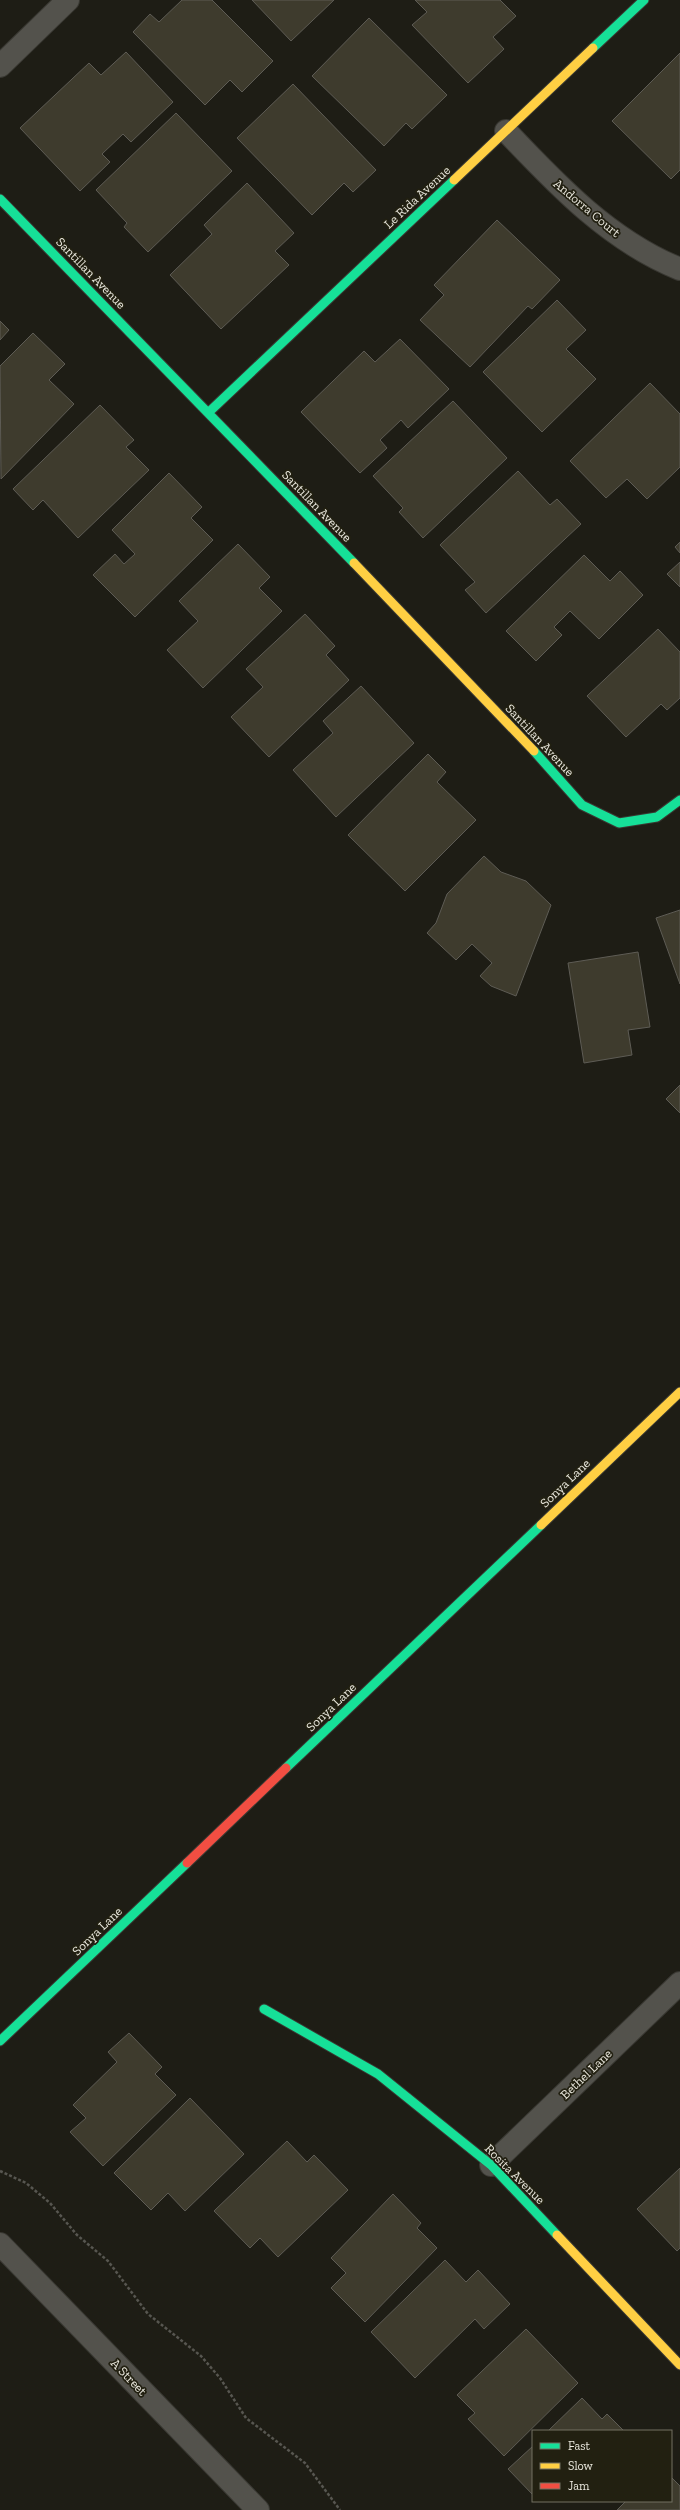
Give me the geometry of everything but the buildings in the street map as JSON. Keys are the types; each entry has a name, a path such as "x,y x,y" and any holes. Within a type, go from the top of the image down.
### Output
{"street":[{"path":"0,66 68,0"},
{"name":"Le Rida Avenue","path":"209,412 644,0"},
{"name":"Andorra Court","path":"506,131 553,181 608,228 651,257 680,269"},
{"name":"Santillan Avenue","path":"0,199 209,412 550,768 582,805 619,823 657,817 680,800"},
{"name":"Sonya Lane","path":"0,2041 680,1392"},
{"name":"Bethel Lane","path":"491,2165 680,1983"},
{"name":"Rosita Avenue","path":"264,2009 378,2074 491,2165 680,2365"},
{"name":"A Street","path":"0,2244 258,2510"}],"path":[{"path":"0,2171 26,2183 50,2203 77,2235 108,2261 148,2314 201,2356 220,2378 246,2418 305,2463 340,2510"}],"traffic: fast":[{"path":"593,48 644,0"},
{"path":"209,412 454,180"},
{"path":"0,199 354,563"},
{"path":"534,751 582,805 619,823 657,817 680,800"},
{"path":"286,1768 541,1525"},
{"path":"0,2041 187,1863"},
{"path":"264,2009 378,2074 491,2165 557,2235"}],"traffic: slow":[{"path":"454,180 593,48"},
{"path":"354,563 534,751"},
{"path":"541,1525 680,1392"},
{"path":"557,2235 680,2365"}],"traffic: jam":[{"path":"187,1863 286,1768"}]}
